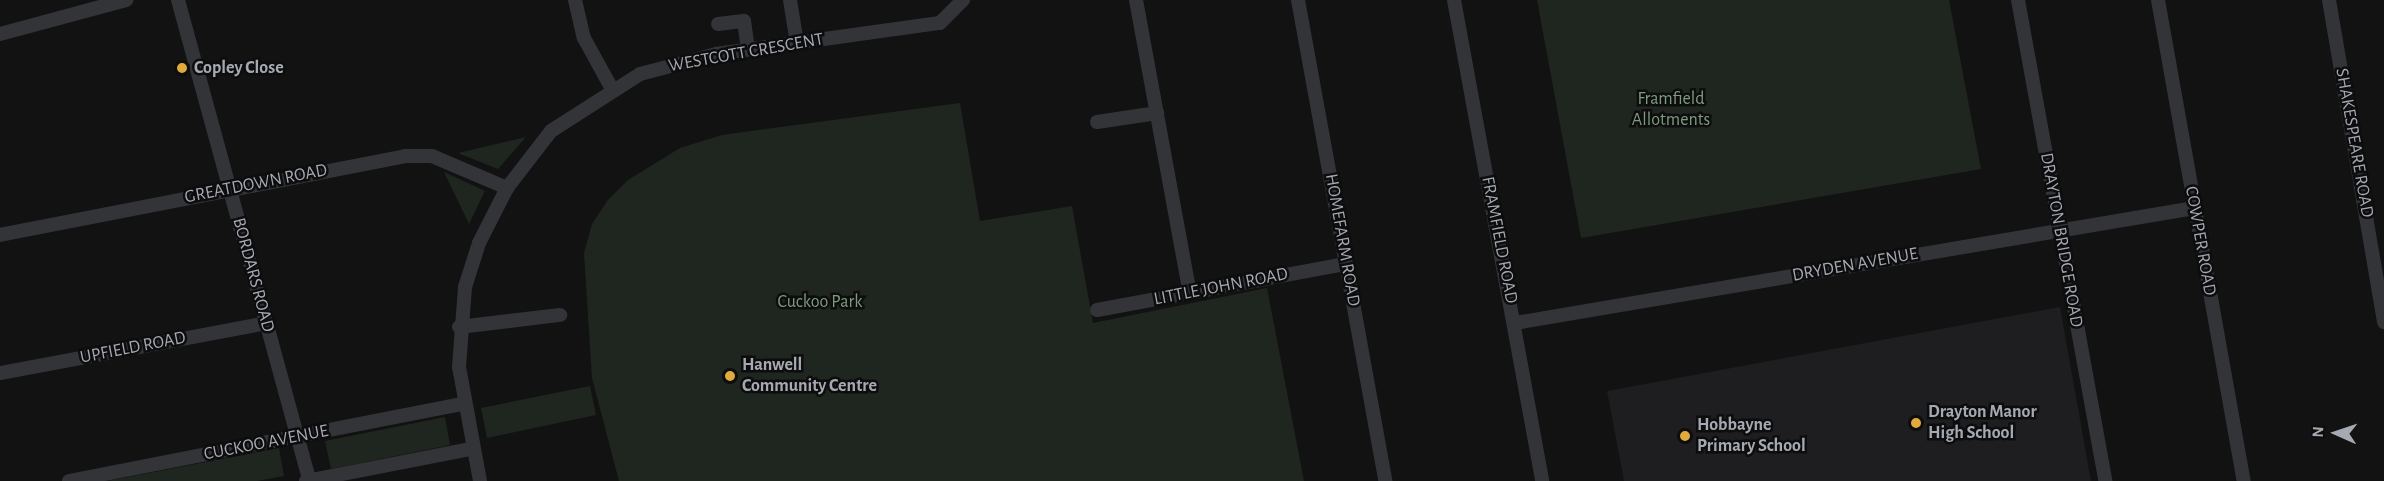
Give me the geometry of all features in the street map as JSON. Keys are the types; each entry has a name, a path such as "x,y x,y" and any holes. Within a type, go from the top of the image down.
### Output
{"street":[{"path":"0,33 126,0"},
{"name":"BORDARS ROAD","path":"178,0 298,437 308,481"},
{"path":"576,0 584,38 612,89"},
{"path":"790,0 797,43"},
{"name":"WESTCOTT CRESCENT","path":"480,481 471,449 463,404 459,327 479,243 507,188 552,131 612,89 672,64 748,49 940,23 963,0"},
{"path":"1136,0 1190,293"},
{"name":"HOMEFARM ROAD","path":"1298,0 1385,481"},
{"name":"FRAMFIELD ROAD","path":"1454,0 1515,323 1542,481"},
{"name":"DRAYTON BRIDGE ROAD","path":"2018,0 2105,481"},
{"name":"COWPER ROAD","path":"2158,0 2244,481"},
{"name":"SHAKESPEARE ROAD","path":"2329,0 2384,322"},
{"path":"718,24 744,21 748,49"},
{"path":"1097,123 1157,113"},
{"name":"GREATDOWN ROAD","path":"0,235 405,156 432,156 507,188"},
{"name":"DRYDEN AVENUE","path":"1515,323 2059,229 2194,208"},
{"name":"LITTLE JOHN ROAD","path":"1097,310 1346,264"},
{"path":"459,327 560,315"},
{"name":"UPFIELD ROAD","path":"0,373 267,323"},
{"name":"CUCKOO AVENUE","path":"69,481 463,404"},
{"path":"308,481 471,449"}],"shaded area":[{"name":"Drayton Manor High School","path":"2060,307 2091,481 1624,481 1607,391"}],"green space":[{"name":"Framfield Allotments","path":"1537,0 1949,0 1981,169 1581,238"},
{"name":"Cuckoo Park","path":"960,103 980,221 1072,206 1093,323 1267,288 1304,481 619,481 592,378 584,253 592,224 608,200 628,180 680,148 722,135"},
{"path":"526,137 498,169 458,153"},
{"path":"444,172 485,191 469,224"},
{"path":"590,386 596,415 487,438 481,408"},
{"path":"445,417 450,445 331,469 325,441"},
{"path":"279,448 284,476 257,481 107,481"}],"place":[{"name":"Copley Close","path":"182,68"},
{"name":"Hanwell Community Centre","path":"730,376"},
{"name":"Drayton Manor High School","path":"1916,423"},
{"name":"Hobbayne Primary School","path":"1685,436"}]}
